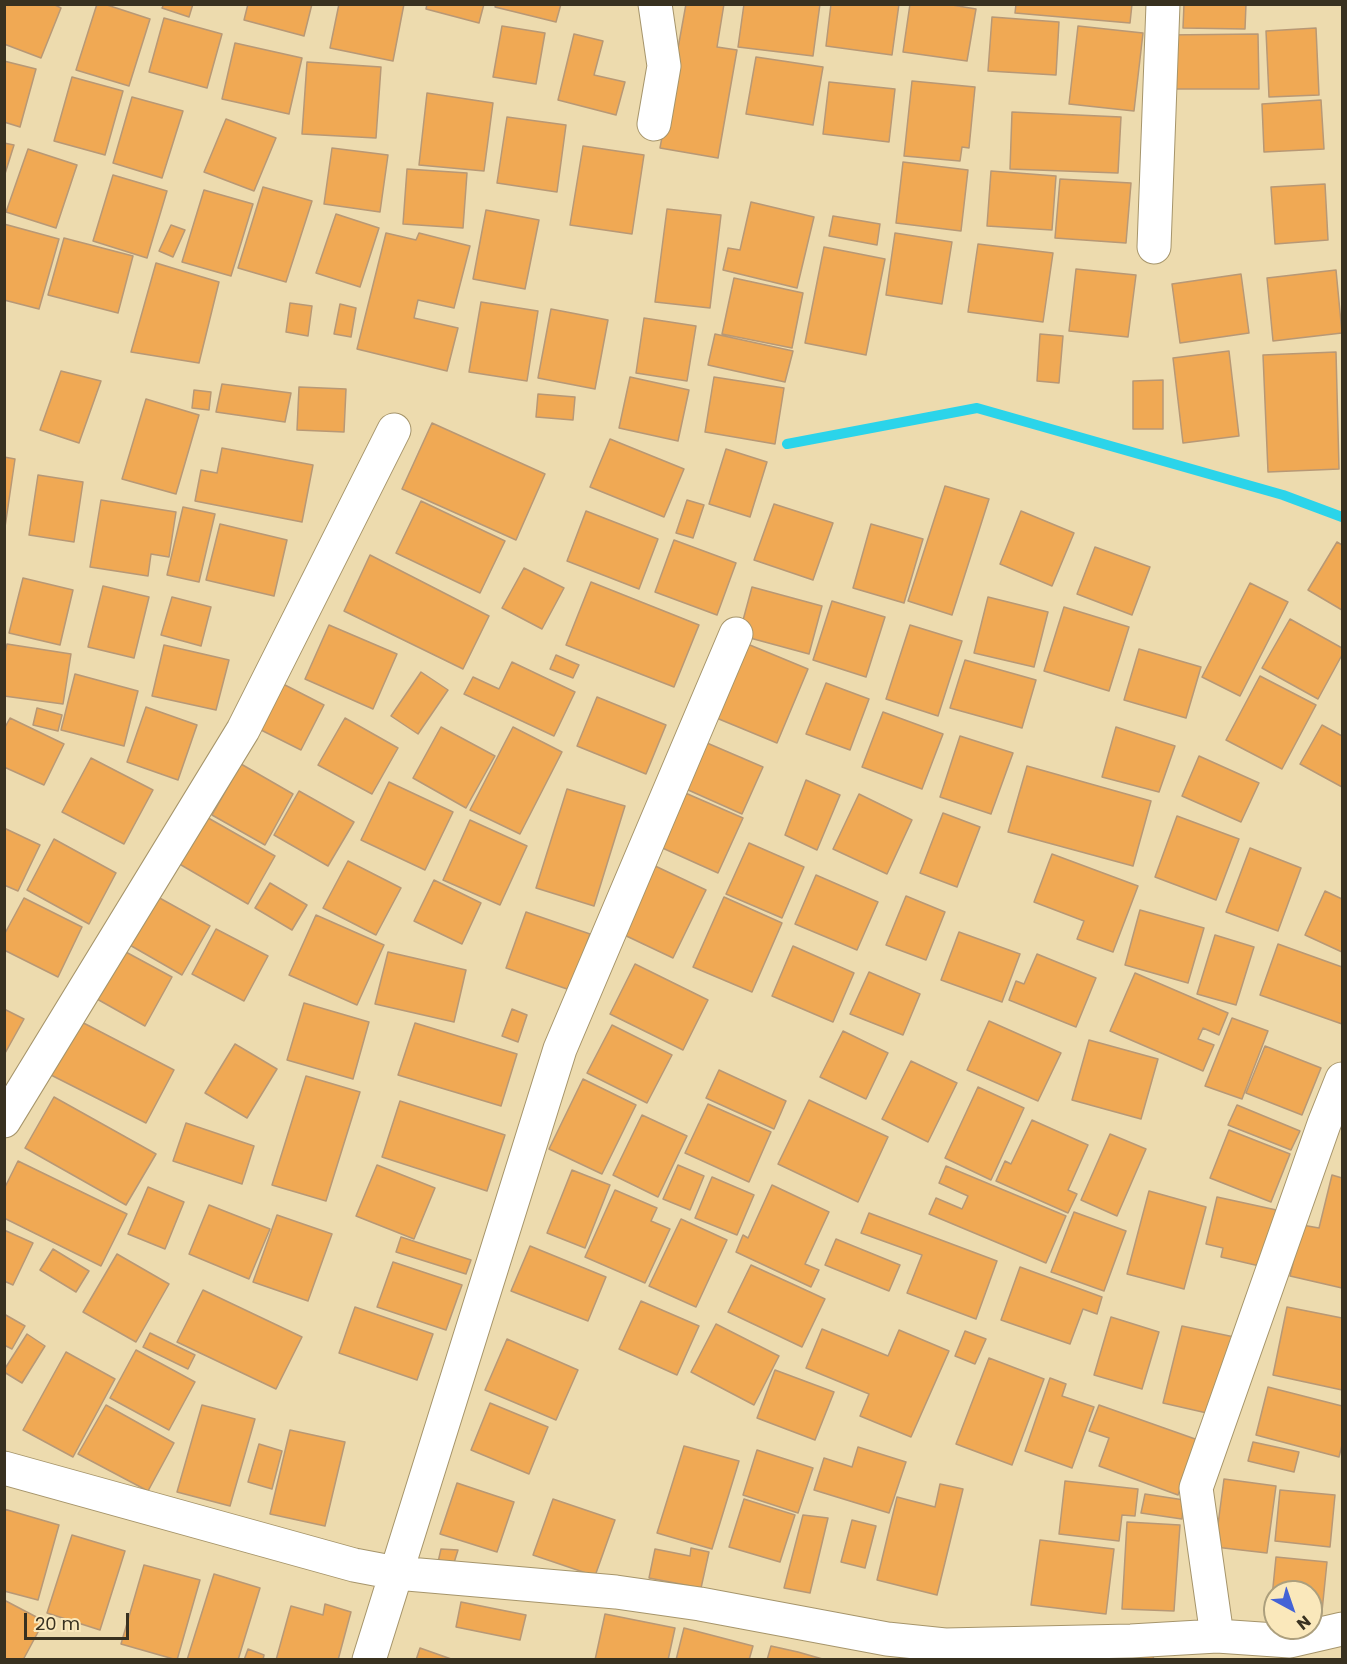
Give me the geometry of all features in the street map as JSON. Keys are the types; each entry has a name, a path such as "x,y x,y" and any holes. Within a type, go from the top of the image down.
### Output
{"street":[{"path":"654,124 664,66 655,4"},
{"path":"1154,247 1163,4"},
{"path":"4,1121 243,730 394,430"},
{"path":"369,1659 560,1049 736,634"},
{"path":"1217,1636 1196,1488 1324,1124 1342,1079"},
{"path":"4,1468 354,1565 396,1573 616,1592 700,1604 887,1639 945,1645 1131,1641 1217,1636 1290,1641 1342,1629"}],"building":[{"path":"4,4 53,4 61,8 41,58 4,44"},
{"path":"97,4 104,4 150,19 129,86 76,70"},
{"path":"164,4 193,4 189,17 162,8"},
{"path":"248,4 312,4 304,36 244,20"},
{"path":"339,4 404,4 393,61 330,48"},
{"path":"427,4 484,4 479,23 426,9"},
{"path":"496,4 561,4 556,22 495,7"},
{"path":"686,4 724,4 717,47 737,50 718,158 660,148"},
{"path":"744,4 820,4 813,56 738,47"},
{"path":"831,4 899,4 892,55 826,46"},
{"path":"910,4 946,4 976,9 967,61 903,52"},
{"path":"1016,4 1132,4 1130,23 1015,13"},
{"path":"1184,4 1246,4 1245,29 1183,28"},
{"path":"992,17 1059,22 1056,75 988,71"},
{"path":"164,18 222,34 207,88 149,72"},
{"path":"502,26 545,33 536,84 493,77"},
{"path":"1078,26 1143,33 1134,111 1069,104"},
{"path":"1316,28 1319,95 1269,97 1266,31"},
{"path":"574,34 603,41 594,75 625,82 616,115 558,100"},
{"path":"1258,34 1259,89 1166,89 1165,35"},
{"path":"235,43 302,58 289,114 222,99"},
{"path":"756,57 823,67 813,125 746,114"},
{"path":"4,61 36,69 20,127 4,122"},
{"path":"307,62 381,67 376,138 302,134"},
{"path":"72,77 123,91 105,155 54,141"},
{"path":"912,81 975,87 969,148 962,147 960,161 904,156"},
{"path":"829,82 895,89 889,142 823,134"},
{"path":"427,93 493,103 484,171 419,165"},
{"path":"132,97 183,111 162,178 113,163"},
{"path":"1321,100 1324,149 1264,152 1262,104"},
{"path":"1012,112 1121,117 1118,173 1010,169"},
{"path":"507,117 566,125 557,192 497,183"},
{"path":"226,119 276,138 254,191 204,172"},
{"path":"4,143 14,145 4,177"},
{"path":"583,146 644,155 632,234 570,225"},
{"path":"332,148 388,155 380,212 324,204"},
{"path":"28,149 77,165 56,228 6,212"},
{"path":"903,162 968,170 961,231 896,223"},
{"path":"407,169 467,173 463,228 403,224"},
{"path":"991,171 1056,176 1052,230 987,226"},
{"path":"113,175 167,191 147,258 93,241"},
{"path":"1060,179 1131,183 1126,243 1055,238"},
{"path":"1325,184 1328,240 1275,244 1271,187"},
{"path":"263,187 312,201 286,282 238,268"},
{"path":"204,190 253,204 231,276 182,262"},
{"path":"751,202 814,217 797,288 723,270 728,248 740,250"},
{"path":"667,209 721,215 710,308 655,302"},
{"path":"486,210 539,220 525,289 473,279"},
{"path":"336,214 379,228 360,287 316,273"},
{"path":"833,216 880,224 877,245 829,236"},
{"path":"4,224 59,239 39,309 4,300"},
{"path":"171,225 185,230 173,257 159,251"},
{"path":"386,233 416,240 419,233 470,246 454,308 418,300 414,318 458,328 447,371 357,349"},
{"path":"895,233 952,242 942,304 886,295"},
{"path":"64,238 133,256 118,313 48,295"},
{"path":"978,244 1053,253 1043,322 968,312"},
{"path":"824,247 885,259 866,355 805,343"},
{"path":"156,263 219,282 199,363 131,352"},
{"path":"1076,269 1136,275 1128,337 1069,331"},
{"path":"1336,270 1342,333 1273,341 1267,278"},
{"path":"1241,274 1249,333 1180,343 1172,284"},
{"path":"734,278 803,293 792,348 722,334"},
{"path":"481,302 538,311 527,381 469,372"},
{"path":"290,303 312,306 308,336 286,332"},
{"path":"340,304 356,308 351,337 334,334"},
{"path":"551,309 608,320 595,389 538,378"},
{"path":"644,318 696,326 687,381 636,373"},
{"path":"715,334 793,351 785,382 708,365"},
{"path":"1040,334 1063,336 1059,383 1037,381"},
{"path":"1229,351 1239,436 1183,443 1173,358"},
{"path":"1336,352 1339,469 1268,472 1263,355"},
{"path":"61,371 101,381 79,443 40,430"},
{"path":"630,377 689,390 678,441 619,428"},
{"path":"714,377 784,388 775,444 705,432"},
{"path":"1163,380 1163,429 1133,429 1133,381"},
{"path":"222,384 291,393 285,422 216,412"},
{"path":"299,387 346,389 344,432 297,430"},
{"path":"194,390 211,392 209,410 192,408"},
{"path":"538,394 575,397 573,420 536,417"},
{"path":"146,399 199,415 176,494 122,479"},
{"path":"432,423 545,474 516,540 402,489"},
{"path":"610,439 684,469 664,517 590,487"},
{"path":"222,448 313,465 302,522 195,501 201,470 217,473"},
{"path":"726,449 767,462 750,517 709,504"},
{"path":"4,457 15,459 4,534"},
{"path":"38,475 83,482 74,542 29,535"},
{"path":"945,486 989,499 952,615 908,601"},
{"path":"101,500 176,512 169,557 151,554 148,576 90,567"},
{"path":"687,500 704,505 693,538 676,533"},
{"path":"421,501 505,541 480,593 396,553"},
{"path":"774,504 833,523 813,580 754,560"},
{"path":"183,507 215,514 199,582 167,575"},
{"path":"586,511 658,539 639,589 567,561"},
{"path":"1021,511 1074,533 1052,586 1000,564"},
{"path":"220,524 287,540 274,596 206,580"},
{"path":"871,524 923,539 904,603 853,588"},
{"path":"674,540 736,563 717,615 655,592"},
{"path":"1337,542 1342,545 1342,610 1308,590"},
{"path":"1095,547 1150,567 1132,615 1077,594"},
{"path":"370,555 489,616 463,669 344,611"},
{"path":"524,568 564,588 542,629 502,608"},
{"path":"23,578 73,590 60,645 9,633"},
{"path":"591,582 699,625 674,687 566,645"},
{"path":"1250,583 1288,602 1240,696 1202,677"},
{"path":"103,586 149,597 134,658 88,647"},
{"path":"752,587 822,606 809,654 739,635"},
{"path":"172,597 211,607 201,646 161,635"},
{"path":"988,597 1048,612 1034,667 974,653"},
{"path":"832,601 885,617 866,677 813,660"},
{"path":"1064,607 1129,627 1109,691 1044,671"},
{"path":"1290,619 1342,648 1342,655 1318,699 1262,668"},
{"path":"329,625 397,654 373,709 305,679"},
{"path":"910,625 962,641 938,716 886,699"},
{"path":"745,643 808,669 777,743 714,717"},
{"path":"7,644 71,654 63,704 4,696 4,657"},
{"path":"164,645 229,660 216,710 152,696"},
{"path":"1139,649 1201,667 1186,718 1124,700"},
{"path":"556,655 579,665 573,678 550,669"},
{"path":"965,660 1036,680 1022,728 950,708"},
{"path":"512,662 575,692 554,736 464,694 473,677 499,689"},
{"path":"421,672 448,690 418,734 391,716"},
{"path":"75,674 138,691 124,746 61,730"},
{"path":"1260,676 1316,705 1282,769 1226,740"},
{"path":"826,683 869,699 850,750 806,734"},
{"path":"283,684 324,705 301,750 259,729"},
{"path":"597,697 666,725 646,774 577,746"},
{"path":"146,707 197,725 178,780 127,762"},
{"path":"37,708 62,715 58,731 33,725"},
{"path":"883,712 943,734 922,789 862,767"},
{"path":"10,718 64,744 44,785 4,767 4,729"},
{"path":"345,718 398,748 372,794 318,765"},
{"path":"1322,725 1342,736 1342,787 1300,764"},
{"path":"441,727 495,756 466,808 413,778"},
{"path":"513,727 562,752 520,834 470,810"},
{"path":"1116,727 1175,746 1159,792 1102,777"},
{"path":"960,736 1013,753 991,814 940,797"},
{"path":"707,743 763,767 742,814 686,789"},
{"path":"1199,756 1259,783 1241,822 1182,796"},
{"path":"91,758 153,790 124,844 62,812"},
{"path":"241,764 293,794 265,845 212,815"},
{"path":"1027,766 1151,801 1133,866 1008,832"},
{"path":"806,780 840,795 817,850 785,835"},
{"path":"389,782 453,812 425,870 361,840"},
{"path":"567,789 625,806 594,906 536,888"},
{"path":"299,791 354,822 328,866 274,835"},
{"path":"683,792 743,818 718,873 658,846"},
{"path":"859,794 912,820 887,874 833,849"},
{"path":"943,813 980,827 957,887 920,873"},
{"path":"203,815 275,856 248,904 176,862"},
{"path":"1177,816 1239,839 1216,900 1155,877"},
{"path":"470,820 527,846 500,905 443,880"},
{"path":"4,828 40,845 18,891 4,885"},
{"path":"54,839 116,873 89,924 27,890"},
{"path":"749,843 804,867 782,918 726,894"},
{"path":"1250,848 1301,868 1278,931 1226,912"},
{"path":"1052,854 1138,886 1113,952 1077,939 1084,921 1034,902"},
{"path":"348,861 401,888 376,935 323,908"},
{"path":"653,865 706,890 673,958 620,933"},
{"path":"816,875 878,902 857,950 795,924"},
{"path":"434,880 481,903 462,944 414,921"},
{"path":"270,883 307,905 292,930 255,908"},
{"path":"1325,891 1342,899 1342,952 1305,935"},
{"path":"156,896 210,926 182,975 128,944"},
{"path":"906,896 945,912 926,960 886,945"},
{"path":"724,897 782,923 752,992 693,967"},
{"path":"24,898 82,927 58,977 4,950 4,935"},
{"path":"1140,910 1204,928 1188,983 1125,965"},
{"path":"526,912 590,934 570,990 506,968"},
{"path":"316,915 384,945 357,1005 289,975"},
{"path":"216,929 268,956 244,1001 192,974"},
{"path":"959,932 1020,954 1002,1002 941,980"},
{"path":"1215,935 1254,947 1236,1005 1197,994"},
{"path":"1278,944 1342,967 1342,1024 1260,995"},
{"path":"793,946 854,973 833,1022 772,996"},
{"path":"124,951 172,977 145,1026 97,999"},
{"path":"388,952 466,970 454,1022 375,1004"},
{"path":"1037,954 1096,978 1076,1027 1009,1000 1016,981 1024,984"},
{"path":"635,964 708,1000 683,1050 610,1014"},
{"path":"869,972 920,994 903,1035 850,1014"},
{"path":"1135,973 1228,1013 1219,1035 1203,1028 1198,1039 1214,1045 1203,1071 1110,1031"},
{"path":"304,1003 369,1022 353,1079 287,1060"},
{"path":"4,1009 24,1019 4,1055"},
{"path":"512,1009 527,1015 518,1042 502,1036"},
{"path":"72,1017 174,1070 146,1123 43,1071"},
{"path":"1232,1018 1268,1031 1242,1099 1205,1086"},
{"path":"989,1021 1061,1053 1038,1101 967,1070"},
{"path":"415,1023 517,1054 501,1106 398,1075"},
{"path":"612,1025 672,1055 647,1103 587,1073"},
{"path":"843,1031 888,1053 866,1099 820,1077"},
{"path":"1089,1040 1158,1059 1141,1119 1072,1100"},
{"path":"235,1044 277,1069 247,1118 205,1093"},
{"path":"1265,1046 1321,1068 1302,1115 1246,1093"},
{"path":"911,1061 957,1083 928,1142 882,1119"},
{"path":"719,1070 786,1101 774,1129 706,1098"},
{"path":"306,1076 360,1092 326,1201 272,1185"},
{"path":"583,1079 636,1105 602,1174 549,1149"},
{"path":"978,1087 1024,1108 991,1180 945,1158"},
{"path":"54,1097 156,1154 126,1205 25,1148"},
{"path":"809,1100 888,1137 858,1202 778,1164"},
{"path":"400,1101 505,1135 487,1191 382,1157"},
{"path":"708,1104 771,1132 749,1182 685,1153"},
{"path":"1237,1105 1300,1131 1291,1150 1228,1125"},
{"path":"642,1115 687,1136 658,1197 613,1175"},
{"path":"1032,1120 1088,1145 1068,1190 1077,1194 1068,1213 996,1181 1005,1161 1011,1164"},
{"path":"186,1123 254,1146 242,1184 173,1161"},
{"path":"1229,1130 1290,1154 1271,1202 1210,1178"},
{"path":"1110,1134 1146,1149 1117,1216 1081,1200"},
{"path":"18,1161 127,1214 101,1266 4,1218 4,1189"},
{"path":"377,1165 435,1188 414,1239 356,1216"},
{"path":"678,1165 704,1176 690,1210 663,1199"},
{"path":"946,1166 1066,1216 1046,1263 929,1214 936,1198 962,1209 968,1196 939,1183"},
{"path":"572,1170 610,1185 585,1248 547,1233"},
{"path":"1332,1175 1342,1178 1342,1288 1290,1276 1302,1225 1319,1228"},
{"path":"712,1177 754,1195 737,1235 695,1218"},
{"path":"772,1185 829,1212 805,1264 819,1270 811,1287 736,1252 743,1235 748,1238"},
{"path":"148,1187 184,1202 165,1249 128,1234"},
{"path":"615,1190 657,1208 651,1221 670,1229 645,1283 585,1257"},
{"path":"1149,1191 1206,1207 1184,1289 1127,1274"},
{"path":"1217,1197 1281,1211 1268,1268 1221,1257 1223,1248 1206,1244"},
{"path":"209,1205 270,1229 249,1279 189,1254"},
{"path":"1074,1212 1126,1231 1104,1291 1051,1272"},
{"path":"869,1213 997,1261 976,1319 907,1293 922,1255 861,1233"},
{"path":"277,1215 332,1234 308,1301 253,1282"},
{"path":"681,1219 727,1240 696,1307 649,1286"},
{"path":"4,1230 33,1243 13,1285 4,1281"},
{"path":"401,1237 471,1260 466,1274 396,1252"},
{"path":"836,1239 900,1265 889,1291 825,1265"},
{"path":"530,1246 606,1277 588,1321 511,1291"},
{"path":"53,1249 89,1271 76,1292 40,1270"},
{"path":"117,1254 169,1284 136,1342 83,1312"},
{"path":"393,1262 462,1285 446,1330 377,1307"},
{"path":"751,1265 825,1299 802,1347 728,1312"},
{"path":"1020,1267 1102,1297 1097,1314 1083,1309 1070,1344 1001,1320"},
{"path":"203,1290 302,1337 276,1389 177,1342"},
{"path":"641,1301 699,1326 677,1375 619,1349"},
{"path":"355,1307 433,1334 417,1380 339,1353"},
{"path":"1287,1307 1342,1318 1342,1390 1273,1375"},
{"path":"4,1314 25,1326 12,1349 4,1345"},
{"path":"1111,1317 1159,1332 1142,1389 1094,1375"},
{"path":"716,1324 779,1356 754,1405 691,1372"},
{"path":"1182,1326 1239,1338 1220,1416 1163,1403"},
{"path":"822,1329 888,1356 899,1330 949,1351 911,1437 860,1416 869,1394 806,1368"},
{"path":"965,1331 986,1339 975,1364 955,1356"},
{"path":"150,1333 195,1355 188,1369 143,1347"},
{"path":"27,1334 45,1346 22,1383 4,1370"},
{"path":"507,1339 578,1370 556,1420 485,1390"},
{"path":"136,1350 195,1382 169,1430 110,1398"},
{"path":"66,1352 115,1379 73,1457 23,1430"},
{"path":"989,1358 1044,1379 1012,1465 956,1444"},
{"path":"775,1370 834,1392 815,1440 757,1418"},
{"path":"1050,1378 1066,1384 1062,1396 1094,1407 1072,1468 1025,1451"},
{"path":"1268,1387 1342,1406 1342,1445 1339,1457 1256,1435"},
{"path":"490,1403 548,1427 529,1474 471,1450"},
{"path":"106,1405 174,1443 148,1491 78,1454"},
{"path":"202,1405 255,1419 230,1506 177,1492"},
{"path":"1099,1405 1198,1440 1178,1495 1099,1466 1109,1438 1089,1431"},
{"path":"290,1430 345,1442 325,1526 270,1514"},
{"path":"1253,1442 1299,1452 1294,1472 1248,1461"},
{"path":"259,1444 282,1451 272,1489 248,1482"},
{"path":"684,1446 739,1461 712,1549 657,1533"},
{"path":"858,1447 906,1462 889,1513 814,1490 824,1458 852,1467"},
{"path":"757,1450 813,1468 798,1513 743,1495"},
{"path":"1224,1479 1276,1486 1267,1553 1215,1547"},
{"path":"1065,1481 1138,1489 1135,1516 1122,1515 1119,1541 1059,1534"},
{"path":"457,1483 514,1502 497,1552 440,1534"},
{"path":"940,1484 963,1489 937,1595 877,1580 897,1497 935,1507"},
{"path":"1280,1490 1335,1495 1330,1547 1275,1541"},
{"path":"1145,1494 1184,1500 1182,1519 1141,1513"},
{"path":"553,1499 615,1520 595,1576 533,1555"},
{"path":"744,1499 795,1515 780,1562 729,1547"},
{"path":"4,1509 59,1525 38,1600 4,1591"},
{"path":"803,1515 828,1518 810,1593 784,1588"},
{"path":"852,1520 876,1526 865,1568 841,1562"},
{"path":"1127,1522 1180,1525 1174,1611 1122,1609"},
{"path":"72,1535 125,1551 100,1630 47,1613"},
{"path":"1040,1540 1114,1549 1106,1614 1031,1605"},
{"path":"691,1548 709,1552 701,1588 649,1578 655,1549 690,1556"},
{"path":"441,1549 458,1550 453,1566 438,1562"},
{"path":"1276,1557 1327,1562 1323,1601 1323,1580 1274,1580"},
{"path":"144,1565 200,1580 177,1660 121,1644"},
{"path":"214,1574 260,1588 238,1660 187,1660"},
{"path":"4,1600 44,1621 23,1660 4,1660"},
{"path":"461,1602 526,1615 520,1640 456,1627"},
{"path":"325,1604 351,1612 338,1660 276,1660 291,1606 323,1615"},
{"path":"605,1614 675,1628 668,1660 595,1660"},
{"path":"684,1628 753,1646 749,1660 676,1660"},
{"path":"771,1646 798,1652 826,1660 767,1660"},
{"path":"420,1648 454,1660 416,1660"},
{"path":"248,1649 264,1655 263,1660 244,1660"},
{"path":"1097,1652 1154,1654 1153,1660 1097,1660"}],"waterway":[{"path":"787,444 977,408 1283,495 1342,517"}]}
